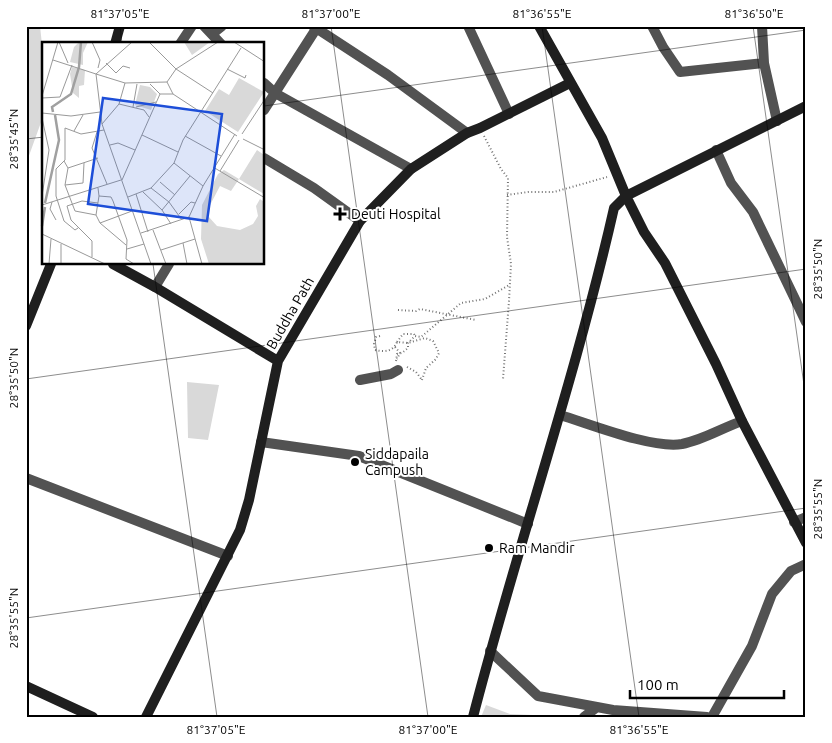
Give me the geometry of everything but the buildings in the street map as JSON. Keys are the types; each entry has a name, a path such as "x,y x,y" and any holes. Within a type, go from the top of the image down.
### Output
{"street":[{"path":"116,42 120,26"},
{"path":"181,42 192,26"},
{"path":"204,26 219,42"},
{"path":"212,34 222,26"},
{"path":"468,26 509,114"},
{"path":"539,26 602,138 626,196 644,232 665,263 742,420 806,543"},
{"path":"652,26 663,47 680,72 764,63"},
{"path":"762,26 764,63 778,121"},
{"path":"265,108 314,27 388,75 467,133"},
{"name":"Buddha Path","path":"146,717 240,530 278,361 360,221 411,169 467,133 570,83"},
{"path":"265,84 275,93 411,169"},
{"path":"473,717 490,651 560,415 614,208 626,196 806,106"},
{"path":"716,150 731,182 754,212 806,322"},
{"path":"265,159 314,188 360,221"},
{"path":"26,326 51,265"},
{"path":"115,265 156,287 278,361"},
{"path":"156,287 168,265"},
{"path":"360,380 391,374 398,370"},
{"path":"560,415 652,443 680,444 702,439 742,420"},
{"path":"260,442 359,456 528,524"},
{"path":"26,478 228,556"},
{"path":"794,522 806,516"},
{"path":"712,717 752,646 772,594 791,571 806,564"},
{"path":"490,651 538,696 597,707 613,713 707,717"},
{"path":"26,686 93,717"},
{"path":"584,717 597,707"}],"path":[{"path":"480,128 501,169 508,178 507,237 511,264 510,301 503,379"},
{"path":"507,195 528,192 554,192 617,174"},
{"path":"380,336 376,337 375,350 387,351 395,347 403,334 414,334 421,337 461,303 485,299 509,285"},
{"path":"398,310 420,310 476,320"},
{"path":"398,370 397,354 402,353 408,348 408,342 415,336"},
{"path":"397,342 408,342 424,338 433,340 439,353 436,359 426,368 422,380"}],"shaded area":[{"path":"26,26 40,26 42,44 42,120 26,164"},
{"path":"187,382 219,385 208,440 188,438"},
{"path":"486,705 510,714 578,717 481,717"}],"place":[{"name":"Deuti Hospital","path":"340,214"},
{"name":"Siddapaila Campush","path":"355,462"},
{"name":"Ram Mandir","path":"489,548"}]}
